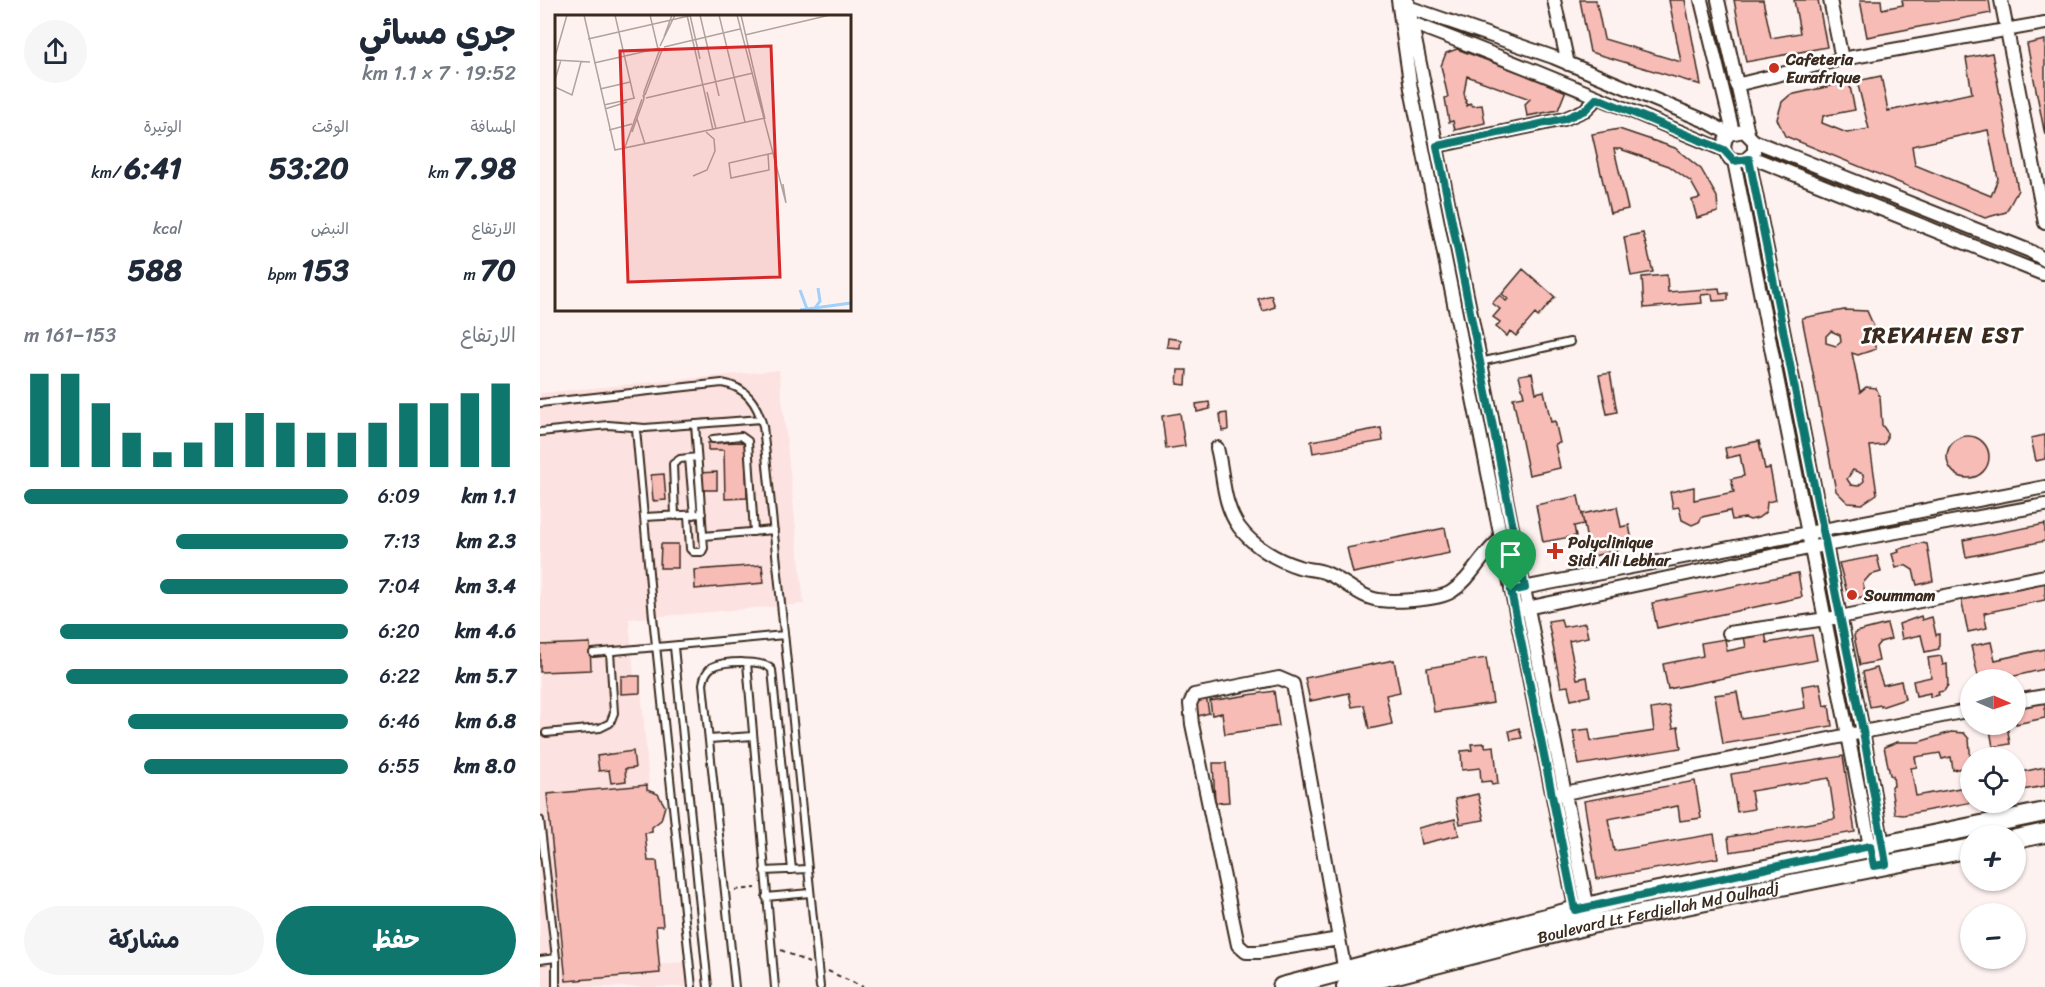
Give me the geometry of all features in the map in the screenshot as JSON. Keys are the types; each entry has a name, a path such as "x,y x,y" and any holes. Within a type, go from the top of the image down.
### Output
{"street":[{"path":"1554,0 1568,64"},
{"path":"1701,0 1731,133 1724,143 1724,150"},
{"path":"1718,0 1736,85 1754,152 1750,158 1863,731 1876,845"},
{"path":"1830,0 1842,58"},
{"path":"2001,0 2045,223"},
{"path":"1559,795 1511,591 1403,3 1568,64 1731,133 1751,137 2030,250 2045,260"},
{"path":"1405,20 1532,68 1597,98 1724,150 1734,161 1809,548 1848,736 1880,865"},
{"path":"1405,20 1437,146 1529,607 1559,795 1583,917"},
{"path":"1736,85 1842,58 2045,23"},
{"path":"1437,146 1564,119 1585,110 1597,98"},
{"path":"1734,161 1750,158 2044,274"},
{"path":"1217,448 1226,503 1249,539 1264,551 1298,567 1326,573 1374,599 1420,599 1450,593 1475,569 1488,548 1501,539"},
{"path":"1511,591 2045,487"},
{"path":"1515,610 1809,548 2045,506"},
{"path":"1729,633 1840,617 2045,576"},
{"path":"1339,939 1260,952 1246,952 1238,945 1192,724 1190,704 1194,695 1279,678 1293,684 1339,939 1346,980"},
{"path":"2026,699 2045,696"},
{"path":"1559,795 1960,712"},
{"name":"Boulevard Lt Ferdjellah Md Oulhadj","path":"1282,987 1346,980 1583,917 1876,845 2045,812"},
{"path":"2026,837 2045,833"},
{"name":"Boulevard Lt Ferdjellah Md Oulhadj","path":"1583,917 1960,850"}],"lane":[{"path":"1480,362 1570,342"},
{"path":"540,403 722,383 732,385 748,394 761,419 820,987"},
{"path":"540,432 615,425 636,429 761,419"},
{"path":"689,458 692,552 704,550 694,424"},
{"path":"636,429 656,649 692,987"},
{"path":"713,439 741,436 748,441 754,532"},
{"path":"675,516 673,464 677,460 697,457"},
{"path":"644,518 702,514"},
{"path":"703,536 774,530"},
{"path":"593,653 656,649 784,635"},
{"path":"674,647 708,987"},
{"path":"546,733 600,728 610,723 614,712 610,652"},
{"path":"735,987 703,684 706,673 714,666 760,662 769,666 775,685 792,870"},
{"path":"747,663 775,987"},
{"path":"775,685 789,684"},
{"path":"708,739 753,736"},
{"path":"540,820 542,854 556,958 556,987"},
{"path":"764,871 808,869"},
{"path":"766,897 810,893"},
{"path":"540,960 556,958"}],"shaded area":[{"path":"779,370 804,604 629,619 634,675 640,675 649,785 647,790 658,794 665,806 661,820 652,827 652,832 645,833 648,861 657,861 663,926 656,926 659,964 686,962 689,987 540,987 540,393"}],"building":[{"path":"1580,0 1596,0 1604,39 1681,62 1669,0 1685,0 1701,85 1590,52"},
{"path":"1734,0 1763,0 1771,38 1800,33 1794,0 1818,0 1827,47 1746,62"},
{"path":"1860,0 1881,0 1882,9 1903,5 1902,0 1989,0 1991,13 1867,37"},
{"path":"2045,40 2045,135 2027,44"},
{"path":"1457,49 1566,90 1558,110 1527,116 1525,104 1530,99 1467,76 1464,93 1467,106 1470,103 1473,106 1482,105 1485,123 1455,130 1453,121 1449,122 1445,98 1448,97 1441,66 1446,53"},
{"path":"1992,53 2018,190 2006,212 1985,218 1785,136 1777,119 1782,102 1790,95 1849,82 1855,110 1823,116 1822,123 1847,133 1869,129 1857,81 1881,76 1888,111 1972,93 1966,58","holes":["1988,130 1998,179 1991,196 1915,165 1912,146"]},
{"path":"1619,129 1675,148 1701,169 1717,197 1718,212 1697,218 1692,200 1700,198 1691,182 1669,166 1614,149 1628,209 1610,213 1592,134"},
{"path":"1643,233 1653,272 1631,276 1624,237"},
{"path":"1523,269 1555,297 1538,317 1535,314 1516,336 1510,331 1507,336 1496,327 1500,322 1493,317 1500,309 1492,303 1500,295 1506,301 1508,299 1502,294"},
{"path":"1667,275 1668,292 1719,288 1720,294 1728,293 1728,300 1713,301 1712,294 1701,295 1702,303 1644,308 1642,277"},
{"path":"1271,295 1275,307 1263,311 1258,299"},
{"path":"1844,310 1867,311 1875,329 1876,349 1858,355 1852,353 1860,392 1866,387 1876,388 1880,397 1882,425 1887,432 1887,440 1883,445 1870,446 1877,494 1862,504 1848,503 1836,491 1802,318","holes":["1831,331 1840,335 1841,342 1836,346 1826,343 1826,336","1853,470 1863,474 1864,481 1858,486 1851,485 1847,479"]},
{"path":"1168,338 1181,340 1180,348 1167,347"},
{"path":"1178,370 1187,370 1186,385 1177,384"},
{"path":"1532,373 1536,393 1544,391 1551,422 1555,421 1560,443 1555,444 1560,468 1529,475 1513,398 1524,396 1519,375"},
{"path":"1610,373 1617,412 1607,414 1599,375"},
{"path":"1209,402 1210,409 1197,412 1196,404"},
{"path":"1180,413 1185,446 1166,449 1162,416"},
{"path":"1227,413 1228,430 1222,431 1220,414"},
{"path":"1381,428 1383,441 1313,453 1311,441"},
{"path":"2045,435 2045,459 2036,461 2031,438"},
{"path":"1968,436 1976,437 1983,442 1988,449 1988,465 1983,472 1976,477 1968,478 1960,477 1953,472 1948,465 1947,457 1948,449 1953,442 1960,437"},
{"path":"1759,441 1765,469 1770,468 1776,500 1767,502 1766,512 1750,520 1745,518 1732,520 1730,511 1702,517 1699,522 1692,525 1682,520 1679,507 1673,508 1670,492 1694,487 1694,500 1734,492 1731,479 1744,476 1740,455 1727,458 1725,448"},
{"path":"745,442 747,498 725,499 724,450 708,450 708,443"},
{"path":"717,472 717,490 704,490 704,495 698,495 697,473"},
{"path":"664,474 666,500 653,501 651,475"},
{"path":"1578,496 1584,524 1574,526 1576,536 1543,542 1536,505"},
{"path":"1617,507 1621,527 1629,525 1633,546 1590,557 1582,514"},
{"path":"2045,524 2045,541 1966,557 1963,540"},
{"path":"1445,528 1450,553 1353,573 1347,548"},
{"path":"1922,543 1927,544 1933,581 1917,585 1913,570 1905,565 1896,568 1892,554 1899,552 1898,549"},
{"path":"661,544 678,544 678,568 660,568"},
{"path":"1877,556 1881,572 1870,575 1863,583 1866,596 1849,600 1839,563"},
{"path":"762,565 764,583 695,589 694,570"},
{"path":"1798,573 1802,597 1657,628 1652,603"},
{"path":"2045,580 2045,600 1984,613 1987,628 1968,632 1961,598"},
{"path":"1921,616 1922,620 1932,617 1936,635 1939,634 1939,649 1925,652 1921,635 1902,639 1899,624"},
{"path":"1561,619 1563,627 1585,623 1588,637 1569,641 1577,679 1587,677 1590,696 1571,700 1568,686 1561,687 1548,621"},
{"path":"1887,624 1891,639 1880,642 1876,647 1879,661 1860,665 1854,636 1856,632"},
{"path":"1764,628 1767,643 1812,635 1817,660 1668,689 1663,664 1703,656 1701,643 1725,639 1727,651 1746,647 1743,632"},
{"path":"1991,642 1995,660 2045,649 2045,669 2026,673 2026,669 1976,669 1971,646"},
{"path":"590,643 591,670 540,672 540,645"},
{"path":"1941,656 1943,665 1947,664 1948,685 1944,691 1938,692 1939,695 1930,697 1930,693 1916,696 1913,681 1931,677 1928,658"},
{"path":"1486,658 1493,703 1434,712 1427,668"},
{"path":"1394,660 1400,692 1386,695 1392,724 1369,729 1364,705 1352,707 1349,693 1310,701 1305,678"},
{"path":"1877,668 1883,685 1901,681 1905,699 1881,707 1881,705 1870,707 1863,672"},
{"path":"621,676 640,676 640,693 621,694"},
{"path":"1820,683 1824,706 1829,705 1832,726 1723,744 1715,695 1737,692 1742,719 1805,708 1802,686"},
{"path":"1274,691 1279,726 1225,734 1222,713 1212,715 1210,701"},
{"path":"1206,696 1209,713 1198,716 1194,698"},
{"path":"2045,701 2045,718 2026,722 2026,704"},
{"path":"1669,706 1673,728 1678,727 1681,748 1579,765 1573,731 1589,729 1591,741 1654,731 1651,709"},
{"path":"1519,728 1522,738 1511,740 1509,731"},
{"path":"1951,732 1960,733 1960,735 1966,735 1969,739 1970,747 1960,747 1960,769 1953,770 1951,757 1942,759 1940,753 1915,757 1917,767 1911,768 1916,796 1960,788 1960,804 1903,815 1895,814 1891,787 1894,786 1893,776 1890,775 1884,747 1897,742 1919,742"},
{"path":"1991,735 2009,735 2010,744 1993,747"},
{"path":"1485,743 1485,747 1494,746 1498,784 1492,785 1491,781 1481,782 1480,768 1462,770 1461,751 1472,750 1471,744"},
{"path":"633,751 635,768 625,769 626,781 611,783 609,770 599,771 597,756"},
{"path":"1843,756 1855,832 1730,852 1728,837 1835,819 1829,778 1751,791 1754,809 1737,812 1731,774"},
{"path":"1213,763 1226,763 1229,802 1215,803"},
{"path":"2045,767 2045,786 2026,789 2026,771"},
{"path":"1695,781 1701,818 1680,821 1678,806 1608,819 1614,851 1714,834 1718,858 1597,879 1584,801"},
{"path":"647,785 647,790 658,794 665,806 661,820 652,827 652,832 645,833 648,861 657,861 663,926 656,926 660,973 566,981 547,794"},
{"path":"1478,794 1484,820 1460,824 1455,799"},
{"path":"1455,819 1459,835 1421,844 1418,828"}],"place":[{"name":"Cafeteria Eurafrique","path":"1774,68"},
{"name":"Polyclinique Sidi Ali Lebhar","path":"1555,551"},
{"name":"Soummam","path":"1852,595"}],"district":[{"name":"IREYAHEN EST","path":"1943,335"}],"route":[{"path":"1597,98 1724,150 1726,155 1734,161 1749,159 1863,731 1886,864 1874,866 1870,846 1575,910 1511,591 1525,588 1437,146 1564,119 1585,110 1597,98"}]}
